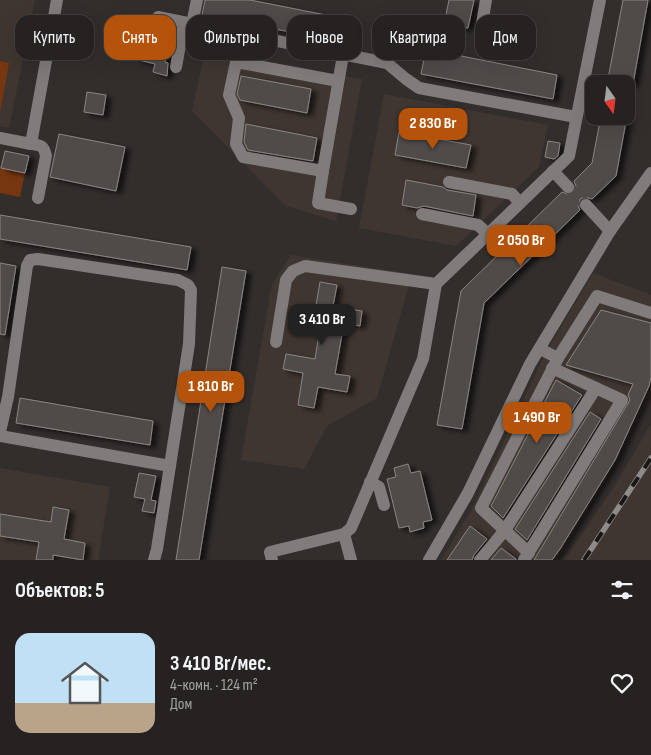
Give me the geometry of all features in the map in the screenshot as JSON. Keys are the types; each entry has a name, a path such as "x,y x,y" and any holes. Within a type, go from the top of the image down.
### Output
{"lane":[{"path":"31,144 57,0"},
{"path":"191,15 197,0"},
{"path":"484,15 486,0"},
{"path":"272,560 270,552 344,534 351,528 423,359 436,284 569,156 600,0"},
{"path":"176,67 186,31"},
{"path":"362,58 387,63 419,88 576,117"},
{"path":"342,60 318,203 351,209"},
{"path":"323,171 243,156 236,144 239,118 229,94 236,62 338,81"},
{"path":"0,138 41,145 45,149 46,156 38,198"},
{"path":"553,171 568,187"},
{"path":"429,560 468,493 530,364 610,231 651,173"},
{"path":"449,182 512,194 520,203"},
{"path":"586,205 610,231"},
{"path":"422,214 478,225 488,234"},
{"path":"0,432 8,397 27,266 30,260 38,259 178,280 188,285 191,290 189,344 154,560"},
{"path":"276,342 286,280 293,271 305,266 436,284"},
{"path":"481,508 555,363 597,296 651,313"},
{"path":"468,493 505,530 526,557 622,400 596,388 555,363 540,348"},
{"path":"480,560 505,530 596,388"},
{"path":"0,436 170,466"},
{"path":"370,482 380,487 384,505"},
{"path":"344,534 351,560"}],"shaded area":[{"path":"0,0 35,0 32,15 15,15 15,60 23,60 9,128 0,126"},
{"path":"203,60 255,60 362,79 336,221 286,206 192,111"},
{"path":"0,61 9,63 0,113"},
{"path":"384,94 548,125 539,167 456,246 359,228"},
{"path":"0,167 25,173 20,197 0,193"},
{"path":"291,255 412,274 377,398 327,426 304,469 241,460 272,284"},
{"path":"593,273 651,295 651,391 616,463 557,560 441,560 472,509 546,352"},
{"path":"651,424 651,560 564,560 614,487"},
{"path":"0,468 110,487 98,560 0,560"}],"building":[{"path":"205,0 250,0 326,15 287,15 287,31 277,29 277,15 202,15"},
{"path":"449,0 474,0 468,28 465,28 465,15 446,15"},
{"path":"623,0 648,0 635,75 609,75"},
{"path":"465,57 557,75 553,99 421,74 424,60 465,60"},
{"path":"139,60 166,60 165,62 168,63 167,76 153,72 155,64"},
{"path":"241,76 311,89 307,113 240,100 237,94"},
{"path":"87,92 106,95 103,115 84,112"},
{"path":"246,124 317,138 313,161 248,150 244,142"},
{"path":"599,125 625,125 616,176 592,199 585,197 580,199 578,206 580,210 484,303 462,429 437,425 461,291 562,192 569,195 574,193 576,186 574,181 592,163"},
{"path":"399,132 471,145 466,168 395,155"},
{"path":"59,134 125,147 116,191 50,177"},
{"path":"548,141 560,143 558,156 554,159 545,157"},
{"path":"5,151 29,156 25,173 1,168"},
{"path":"406,180 476,195 473,216 424,206 417,208 402,205"},
{"path":"0,215 191,247 187,270 0,239"},
{"path":"0,263 16,266 5,335 0,334"},
{"path":"222,267 246,271 199,560 176,560"},
{"path":"320,282 337,285 333,306 362,311 360,326 344,323 335,374 350,376 347,392 318,387 314,408 298,405 303,373 283,369 286,354 315,359 320,328 291,323 294,307 315,311"},
{"path":"601,310 651,323 651,377 649,386 615,460 560,549 552,560 534,560 630,400 628,395 633,384 566,365"},
{"path":"556,380 582,395 503,518 491,506"},
{"path":"20,398 153,421 150,445 16,423"},
{"path":"590,412 601,419 527,540 515,529"},
{"path":"408,464 411,473 420,471 432,520 423,522 424,528 410,532 409,526 399,528 387,479 396,477 394,468"},
{"path":"139,473 156,476 151,500 156,501 154,513 142,511 145,499 134,497"},
{"path":"53,507 69,510 64,539 85,543 83,560 53,555 53,560 36,560 39,542 0,536 0,514 51,522"},
{"path":"470,526 487,539 472,560 447,560"},
{"path":"501,548 516,559 516,560 491,560"}],"tunnel":[{"path":"568,187 586,205"}],"railway":[{"path":"584,560 651,458"}]}
